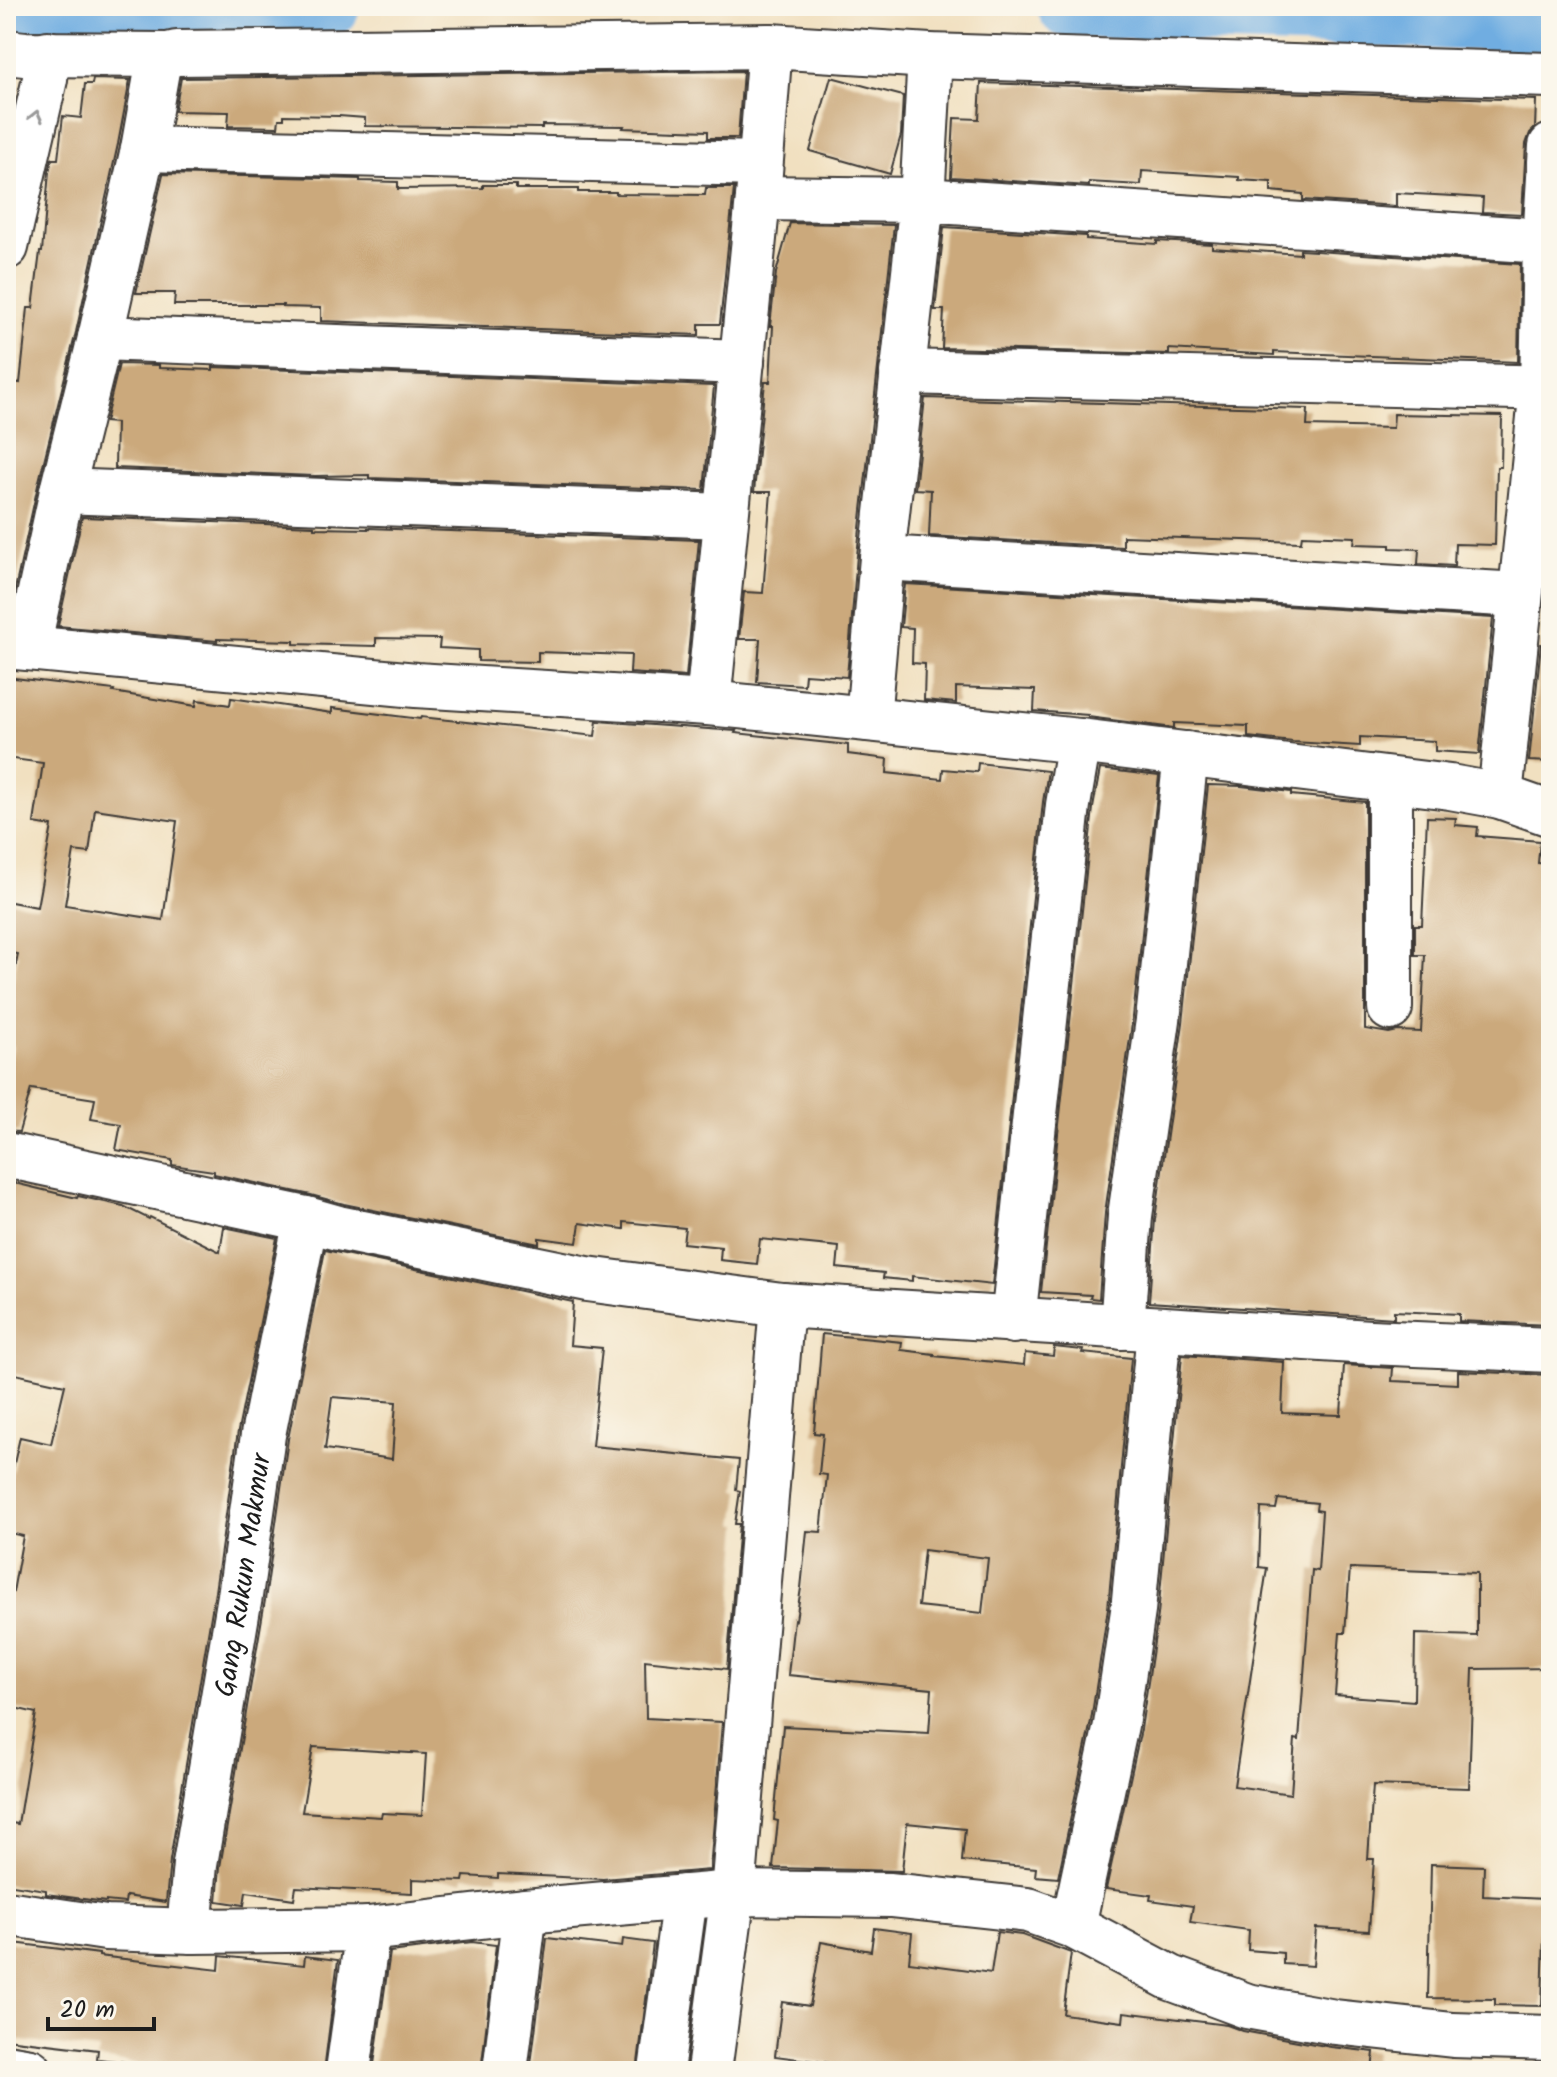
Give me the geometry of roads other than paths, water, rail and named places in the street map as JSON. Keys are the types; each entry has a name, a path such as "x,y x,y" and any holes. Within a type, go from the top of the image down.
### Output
{"street":[{"path":"708,703 770,46"},
{"path":"27,52 168,55 770,46 930,56 1551,75"},
{"path":"6,247 45,79 27,52"},
{"path":"168,55 158,65 143,149 100,338 62,491 17,647 416,685 708,703 1079,741 1500,796 1551,814"},
{"path":"868,719 882,558 922,200 930,56"},
{"path":"1500,796 1520,595 1546,388 1545,241 1551,146"},
{"path":"143,149 758,181 922,200 1545,241"},
{"path":"100,338 742,362"},
{"path":"902,372 1546,388"},
{"path":"62,491 725,516"},
{"path":"882,558 1520,595"},
{"path":"1013,1321 1068,805 1079,741"},
{"path":"1073,1926 1116,1725 1133,1611 1140,1328 1130,1216 1158,1020 1186,754"},
{"path":"1390,780 1390,1008"},
{"path":"6,1155 587,1279 782,1305 1370,1342 1551,1350"},
{"name":"Gang Rukun Makmur","path":"192,1931 195,1864 240,1596 263,1435 306,1219"},
{"path":"709,2071 733,1893 782,1305"},
{"path":"6,1913 106,1928 192,1931 368,1929 525,1911 733,1893 891,1895 1028,1910 1073,1926 1171,1978 1247,2006 1335,2022 1453,2035 1551,2038"},
{"path":"661,2071 685,1897"},
{"path":"505,2071 525,1911"},
{"path":"348,2071 368,1929"},
{"path":"6,2067 30,2071"}],"waterway":[{"path":"6,7 328,6"},
{"path":"1069,6 1551,21"}]}
